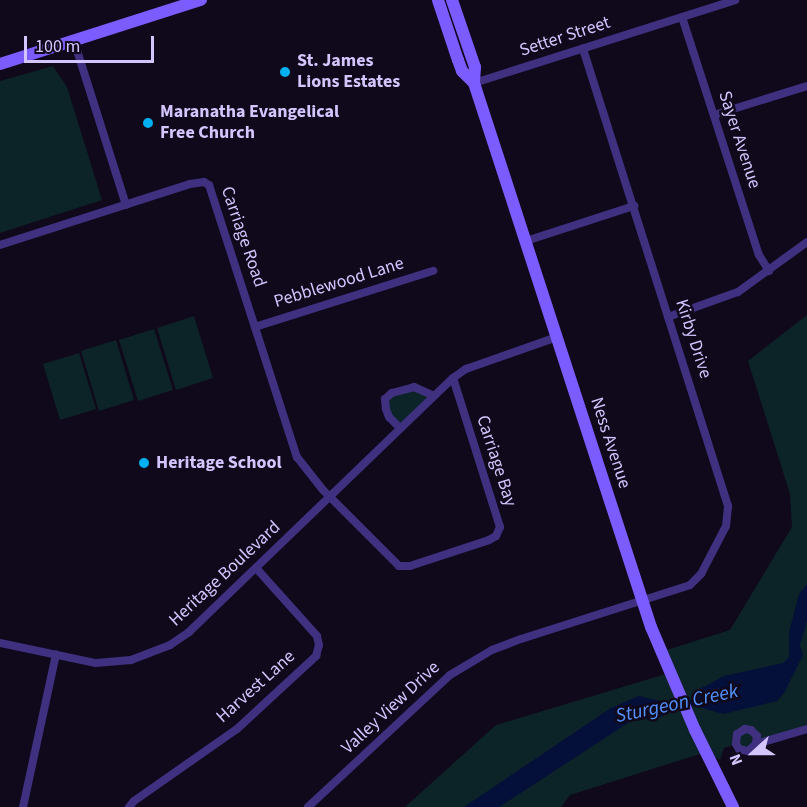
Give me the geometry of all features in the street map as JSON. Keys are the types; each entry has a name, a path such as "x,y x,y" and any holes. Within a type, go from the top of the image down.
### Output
{"street":[{"path":"0,64 74,41 172,4 201,0"},
{"name":"Ness Avenue","path":"438,0 462,70 474,83"},
{"name":"Ness Avenue","path":"452,0 475,67 474,83 643,601 669,673 733,807"},
{"name":"Setter Street","path":"474,83 735,0"},
{"name":"Sayer Avenue","path":"682,17 759,255 769,272"},
{"path":"74,41 126,205"},
{"name":"Kirby Drive","path":"583,48 730,514 699,578 690,585 643,601"},
{"path":"714,115 807,86"},
{"name":"Carriage Road","path":"0,245 197,182 204,182 208,185 297,456 303,468 332,498"},
{"path":"526,241 634,206"},
{"path":"668,317 724,299 769,272 807,242"},
{"name":"Pebblewood Lane","path":"255,327 433,271"},
{"name":"Heritage Boulevard","path":"0,643 56,655 112,663 151,654 189,632 332,498 399,427 453,378 466,369 557,337"},
{"name":"Carriage Bay","path":"332,498 399,566 410,566 496,536 500,527 453,378"},
{"path":"399,427 389,417 385,399 392,393 414,387 432,395"},
{"name":"Harvest Lane","path":"129,807 134,801 237,729 316,656 319,645 317,636 256,568"},
{"name":"Valley View Drive","path":"308,807 436,685 468,663 521,639 643,601"},
{"path":"23,807 56,655"},
{"path":"756,744 807,729"}],"green space":[{"path":"53,66 67,87 102,200 0,233 0,81"},
{"path":"807,315 807,729 751,750 736,744 724,748 720,760 706,752 570,795 561,807 405,807 496,725 669,673 660,652 730,630 792,527 790,494 748,361"},
{"path":"194,316 213,378 176,390 157,328"},
{"path":"154,329 173,390 138,401 119,340"},
{"path":"116,340 134,400 99,411 81,351"},
{"path":"79,353 96,409 60,420 43,364"},
{"path":"414,387 432,395 399,427 386,409 392,393"}],"water":[{"name":"Sturgeon Creek","path":"807,584 807,621 800,645 803,655 784,693 777,701 723,714 696,706 668,708 663,716 631,721 499,807 464,807 611,708 639,696 664,702 693,700 696,691 724,676 783,663 789,657 789,632 799,594"}],"place":[{"name":"St. James Lions Estates","path":"285,72"},
{"name":"Maranatha Evangelical Free Church","path":"148,123"},
{"name":"Heritage School","path":"144,463"}]}
